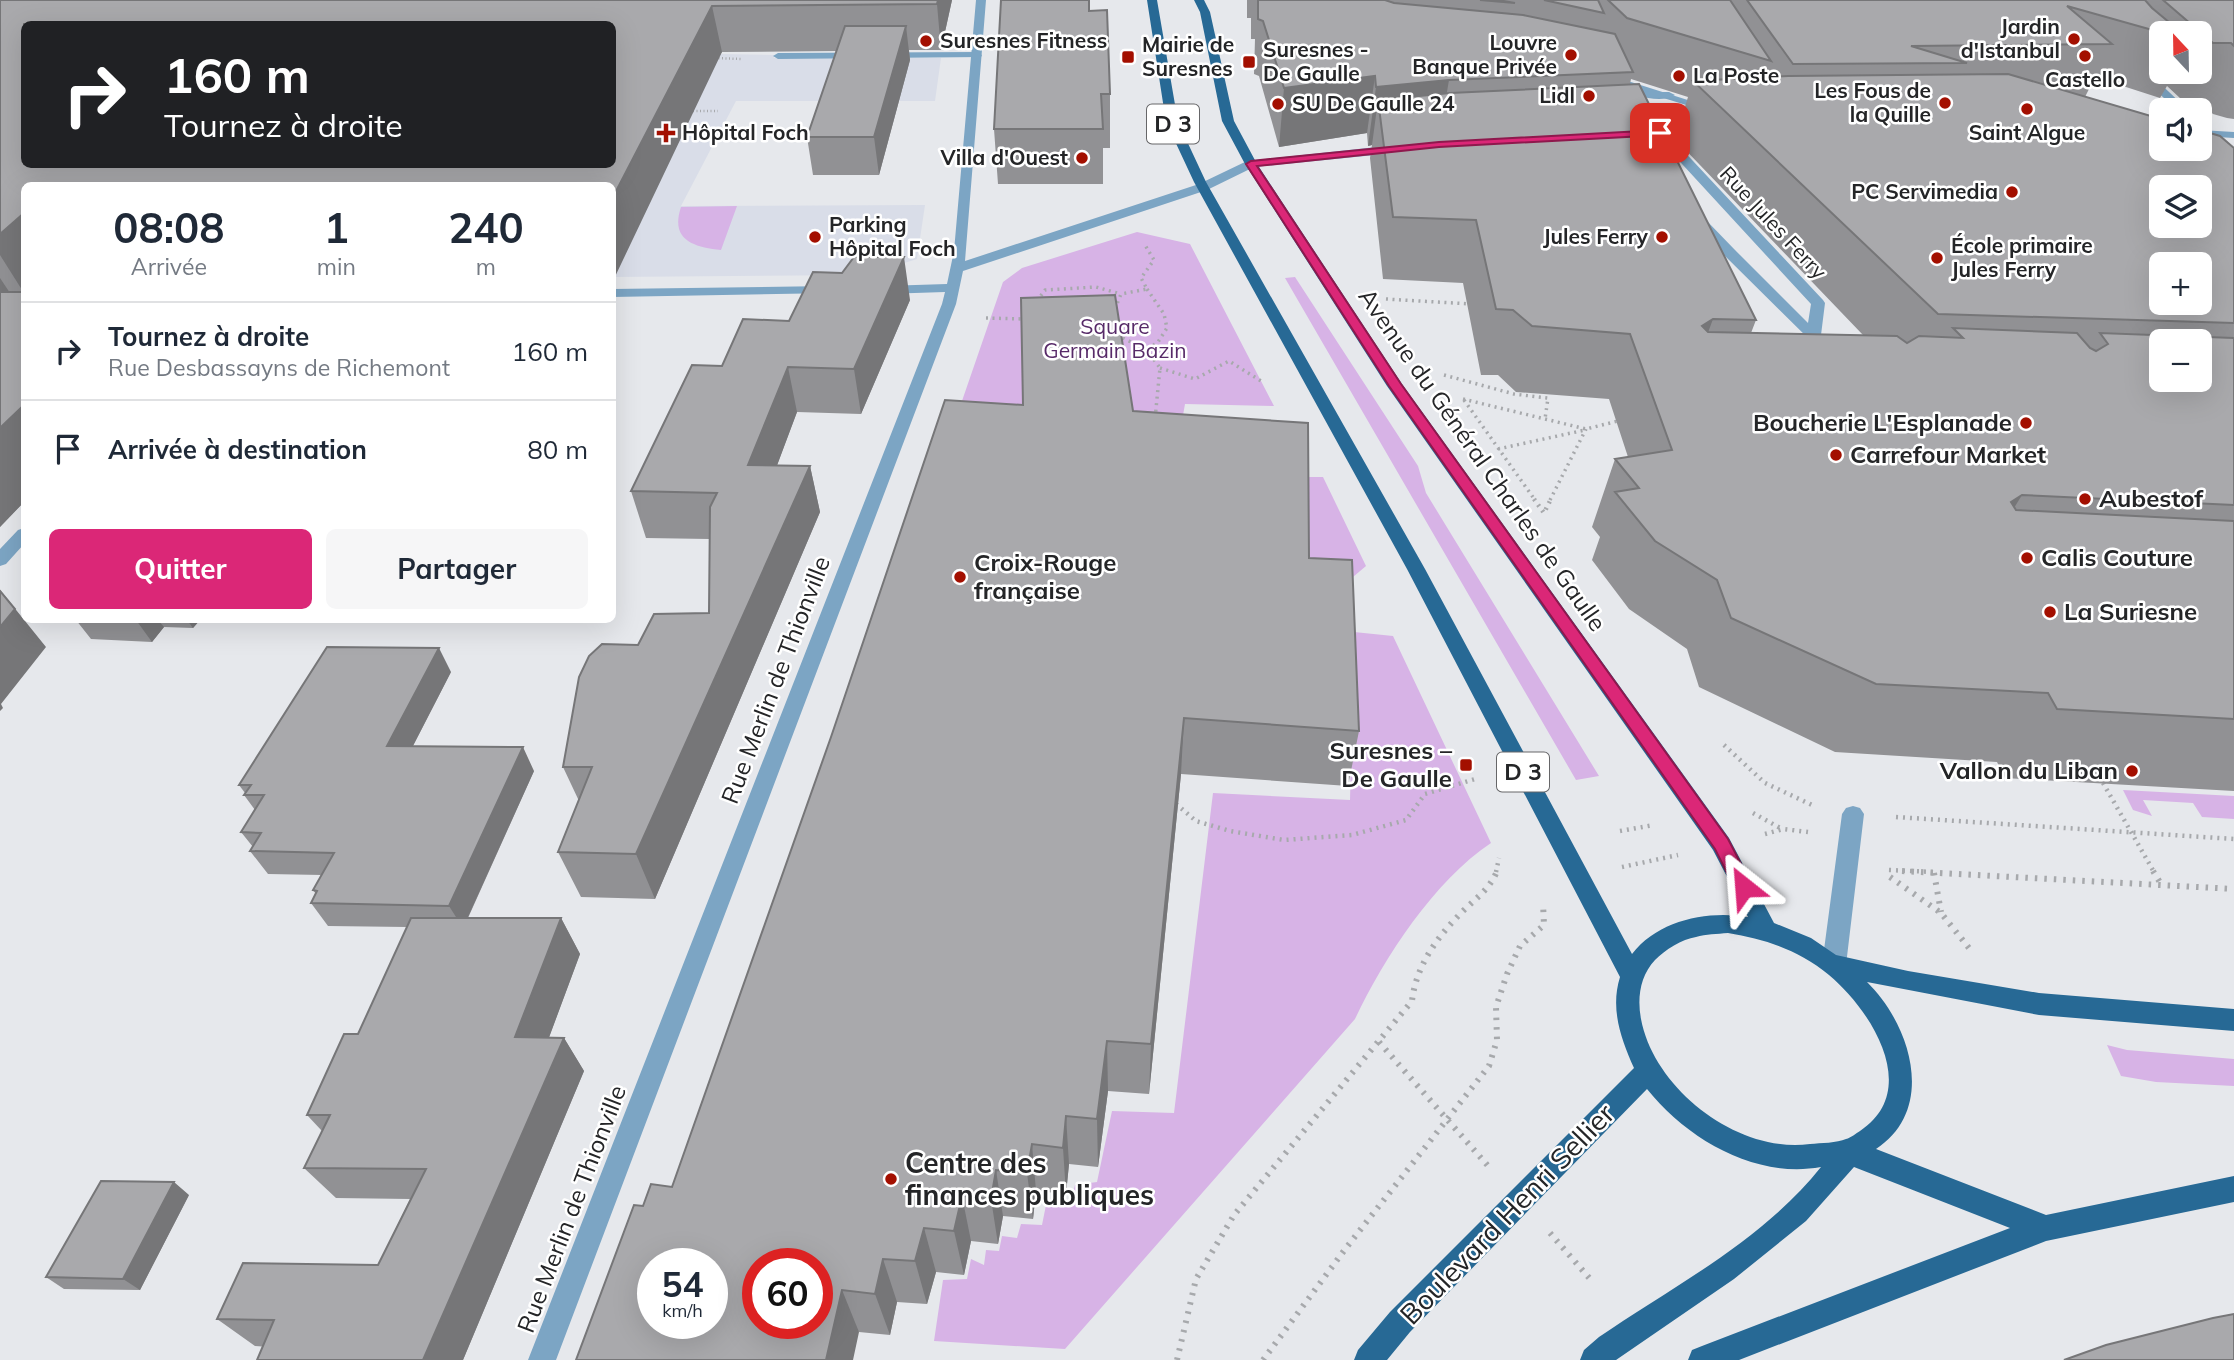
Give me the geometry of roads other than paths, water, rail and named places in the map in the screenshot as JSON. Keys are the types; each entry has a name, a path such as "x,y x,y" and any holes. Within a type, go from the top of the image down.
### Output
{"main road":[{"name":"D 3","path":"1152,0 1172,122 1203,187 1416,569 1631,975"},
{"name":"Avenue du Général Charles de Gaulle","path":"1199,0 1205,12 1228,121 1251,164 1395,386 1721,844 1766,930"},
{"path":"1594,1360 1761,1242 1817,1192 1850,1153 1879,1134 1895,1112 1900,1092 1896,1048 1887,1025 1861,988 1834,965 1804,945 1766,930 1735,924 1702,925 1672,933 1646,952 1631,975 1626,996 1629,1028 1648,1071 1672,1100 1708,1128 1750,1148 1794,1158 1850,1153 2046,1228"},
{"path":"1834,965 2039,1004 2234,1020"},
{"name":"Boulevard Henri Sellier","path":"1368,1360 1400,1322 1648,1071"},
{"path":"1702,1360 2046,1228 2234,1189"}],"street":[{"name":"Rue Merlin de Thionville","path":"542,1360 955,278 981,0"},
{"path":"778,55 977,55"},
{"path":"2138,68 2170,98"},
{"path":"1596,78 1669,95 1718,111"},
{"path":"1630,139 1714,130"},
{"path":"2212,132 2234,135"},
{"path":"873,290 955,278 1203,187 1251,164 1412,147"},
{"name":"Rue Jules Ferry","path":"1675,149 1818,303 1814,335"},
{"name":"Rue Jules Ferry","path":"1693,213 1831,352"},
{"path":"616,293 845,290"},
{"path":"0,560 21,537"},
{"path":"1834,965 1853,814"}],"place":[{"name":"Jardin d'Istanbul","path":"2074,39"},
{"name":"Suresnes Fitness","path":"926,41"},
{"name":"Louvre Banque Privée","path":"1571,55"},
{"name":"Castello","path":"2085,56"},
{"name":"Mairie de Suresnes","path":"1128,57"},
{"name":"Suresnes - De Gaulle","path":"1249,62"},
{"name":"La Poste","path":"1679,76"},
{"name":"Lidl","path":"1589,96"},
{"name":"Les Fous de la Quille","path":"1945,103"},
{"name":"SU De Gaulle 24","path":"1278,104"},
{"name":"Saint Algue","path":"2027,109"},
{"name":"Hôpital Foch","path":"666,133"},
{"name":"Villa d'Ouest","path":"1082,158"},
{"name":"PC Servimedia","path":"2012,192"},
{"name":"Parking Hôpital Foch","path":"815,237"},
{"name":"Jules Ferry","path":"1662,237"},
{"name":"École primaire Jules Ferry","path":"1937,258"},
{"name":"Boucherie L'Esplanade","path":"2026,423"},
{"name":"Carrefour Market","path":"1836,455"},
{"name":"Aubestof","path":"2085,499"},
{"name":"Calis Couture","path":"2027,558"},
{"name":"Croix-Rouge française","path":"960,577"},
{"name":"La Suriesne","path":"2050,612"},
{"name":"Suresnes – De Gaulle","path":"1466,765"},
{"name":"Vallon du Liban","path":"2132,771"},
{"name":"Centre des finances publiques","path":"891,1179"}],"park label":[{"name":"Square Germain Bazin","path":"1115,339"}]}
